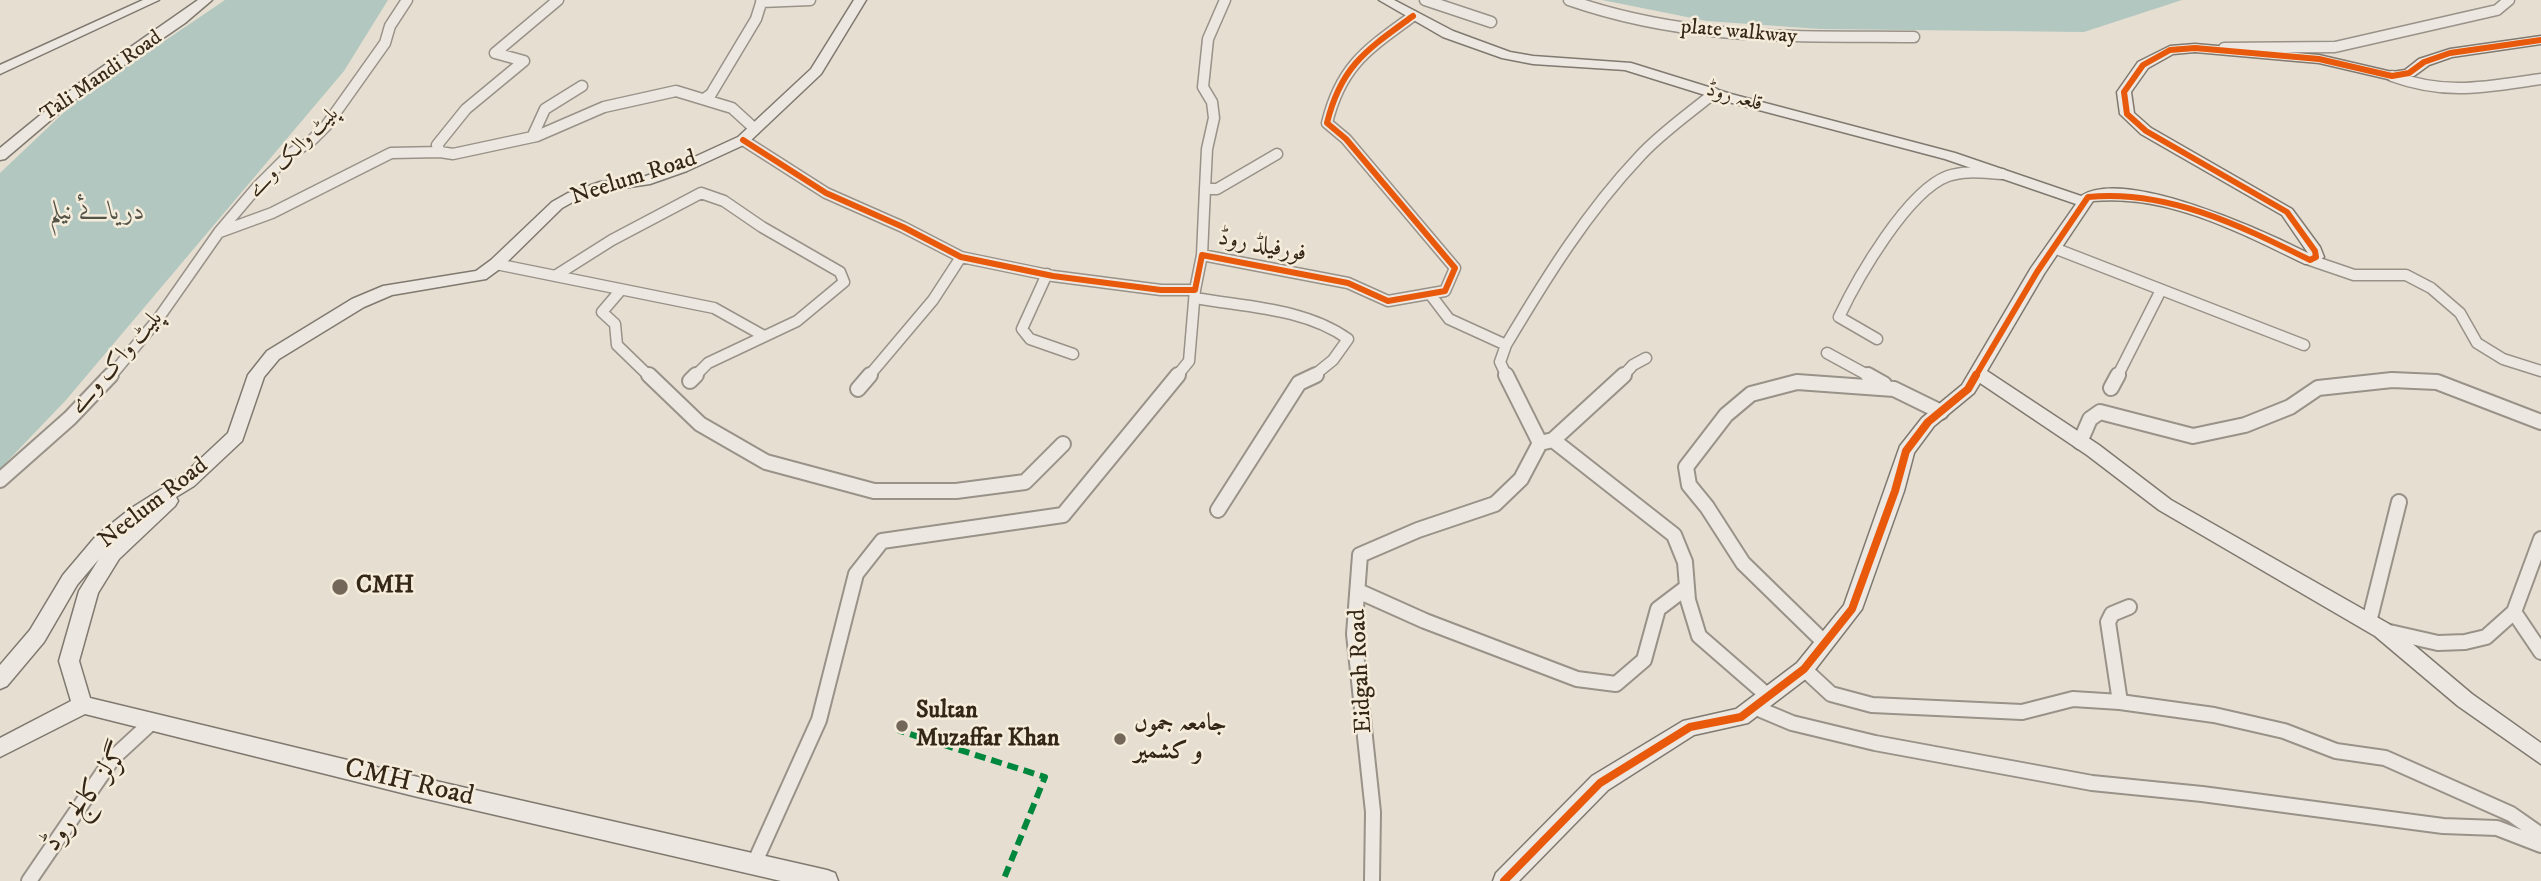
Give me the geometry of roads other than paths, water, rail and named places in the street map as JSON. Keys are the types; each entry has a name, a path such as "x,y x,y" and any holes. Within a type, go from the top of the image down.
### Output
{"street":[{"path":"0,71 153,0"},
{"name":"Tali Mandi Road","path":"0,156 32,127 100,74 181,22 206,0"},
{"name":"پلیٹ والک وے","path":"219,232 258,186 290,154 310,142 326,126 385,43 390,26 407,0"},
{"path":"440,152 437,145 461,111 506,79 524,61 495,53 558,0"},
{"path":"704,99 711,94 756,19 761,1 810,0"},
{"name":"Neelum Road","path":"0,680 37,636 70,580 103,541 136,514 188,481 236,436 256,376 273,355 358,303 389,290 480,275 496,264 532,226 557,205 573,196 600,187 645,181 682,168 749,134 816,71 860,0"},
{"path":"1202,255 1207,149 1214,118 1212,102 1203,87 1208,39 1225,0"},
{"name":"قلعہ روڈ","path":"1385,0 1448,34 1507,55 1533,60 1626,66 1714,93 2010,174 2085,202"},
{"path":"1425,0 1491,22"},
{"name":"plate walkway","path":"1569,0 1625,20 1682,29 1810,39 1914,37"},
{"path":"2310,260 2316,257 2315,251 2287,212 2146,131 2127,114 2124,92 2143,65 2170,50 2335,47 2497,10 2508,0"},
{"path":"1413,16 1362,54 1344,79 1331,106 1327,123 1346,139 1455,268 1446,291 1430,294 1449,319 1506,345"},
{"path":"2392,76 2409,74 2424,62 2450,53 2541,40"},
{"path":"2195,48 2319,59 2392,76 2415,86 2450,92 2492,89 2541,79"},
{"path":"537,136 534,128 545,109 582,86"},
{"path":"219,232 272,214 391,153 453,154 537,136 604,107 671,91 704,99 738,111 749,134 826,193 961,257 1047,274 1195,294 1299,316 1338,329 1348,339 1336,359 1318,376 1299,383 1219,510"},
{"path":"1714,93 1641,154 1583,222 1555,262 1506,345 1500,362 1547,442 1674,535 1685,562 1687,587 1699,636 1768,696"},
{"path":"1205,189 1217,189 1277,154"},
{"path":"1877,340 1839,317 1885,240 1913,205 1939,179 1967,172 2010,174"},
{"path":"555,276 612,240 701,193 724,201 762,227 840,272 844,282 797,321 708,363 690,381"},
{"path":"1504,881 1600,783 1690,727 1741,716 1804,669 1852,609 1895,491 1906,451 1928,422 1968,389 2088,197 2106,193 2141,196 2209,216 2310,260 2354,275 2406,275 2431,288 2460,313 2477,343 2504,359 2541,371"},
{"name":"پلیٹ واک وے","path":"0,480 70,418 109,378 158,319 219,232"},
{"path":"2054,248 2304,345"},
{"name":"فورفیلڈ روڈ","path":"754,864 819,720 856,574 881,541 1063,515 1189,361 1195,294 1202,255 1348,283 1388,301 1430,294"},
{"path":"858,388 933,300 961,257"},
{"path":"496,264 714,308 764,336"},
{"path":"1047,274 1022,328 1030,339 1073,354"},
{"path":"2111,388 2161,290"},
{"path":"620,291 602,312 615,324 617,345 700,424 766,462 874,491 956,491 1025,482 1063,444"},
{"path":"1827,353 1941,412"},
{"path":"1547,442 1615,385 1633,365 1646,358"},
{"path":"1977,373 2080,442 2165,505 2375,626 2465,700 2541,755"},
{"path":"2080,442 2090,419 2100,412 2193,436 2257,421 2290,407 2318,388 2392,380 2437,382 2541,422"},
{"path":"1825,643 1743,563 1707,507 1689,485 1686,467 1726,415 1751,394 1797,382 1894,389"},
{"name":"Eidgah Road","path":"1372,881 1373,812 1354,634 1360,555 1418,530 1495,504 1521,479 1547,442"},
{"path":"0,750 83,705 75,687 69,661 89,591 113,554 188,481"},
{"path":"2375,626 2399,502"},
{"path":"2375,626 2438,643 2465,642 2486,637 2514,612 2541,539"},
{"path":"1357,592 1577,679 1616,684 1644,660 1658,608 1687,587"},
{"path":"2120,702 2108,622 2112,614 2129,607"},
{"path":"2514,612 2541,652"},
{"path":"1804,669 1831,694 1872,705 2022,712 2073,699 2120,702 2214,715 2284,731 2336,751 2385,758 2511,814 2541,835"},
{"name":"CMH Road","path":"83,705 418,787 754,864 776,875 827,881"},
{"path":"1754,707 1792,723 1875,743 2079,780 2443,826 2497,828 2541,845"},
{"name":"گرلز کالج روڈ","path":"29,881 113,758 152,722"}],"water":[{"name":"دریائے نیلم","path":"225,0 388,0 344,71 66,400 0,469 0,173 76,101"},
{"path":"1602,0 2182,0 2084,32 1820,29 1707,21"}],"place":[{"name":"CMH","path":"340,587"},
{"name":"Sultan Muzaffar Khan","path":"902,726"},
{"name":"جامعہ جموں و کشمیر","path":"1120,739"}]}
